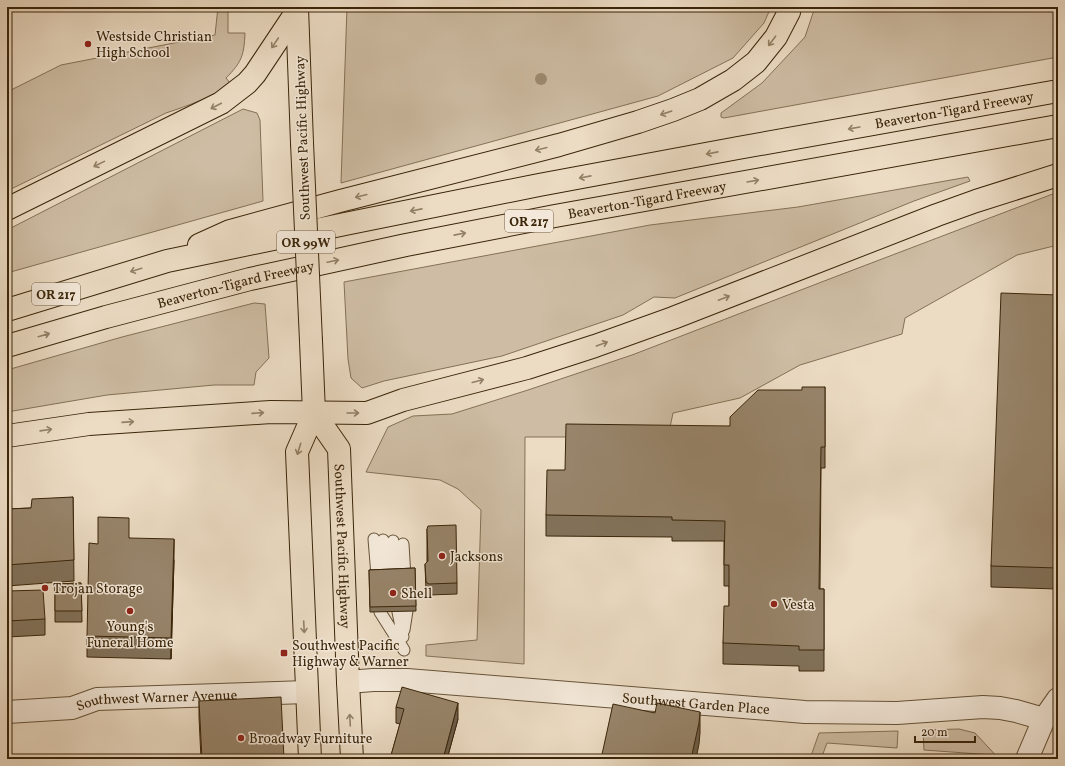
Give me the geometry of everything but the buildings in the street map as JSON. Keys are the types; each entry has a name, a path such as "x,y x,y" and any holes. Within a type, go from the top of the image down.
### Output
{"highway":[{"path":"167,261 230,231 559,145 638,122 700,99 733,80 756,62 776,37 789,12 790,7"},
{"path":"7,209 221,103 251,78 297,9"},
{"name":"Southwest Pacific Highway","path":"297,9 314,413 297,452 310,759"},
{"name":"Beaverton-Tigard Freeway","path":"7,310 167,261 353,222 539,185 738,148 1058,91"},
{"name":"Beaverton-Tigard Freeway","path":"7,346 106,317 250,279 406,245 563,214 1058,126"},
{"path":"7,436 97,424 271,412 367,413 403,400 527,368 595,346 673,318 976,201 1058,175"},
{"name":"Southwest Pacific Highway","path":"314,413 339,449 352,759"}],"street":[{"name":"Southwest Garden Place","path":"348,682 407,680 805,712 897,713 983,707 1016,711 1044,719"},
{"name":"Southwest Warner Avenue","path":"7,712 72,708 97,700 307,692"},
{"path":"1027,759 1044,719 1058,699"}],"lane":[{"path":"388,541 407,612 403,637 388,612 388,541"},
{"path":"388,541 380,612 404,650"}],"shaded area":[{"path":"218,7 228,7 228,33 245,33 243,53 239,63 226,78 231,84 208,97 166,113 7,191 7,92 61,65 215,35"},
{"path":"347,7 771,7 764,23 733,58 658,96 341,183"},
{"path":"815,7 1058,7 1058,57 724,118 721,117 721,113 762,83 805,37"},
{"path":"243,109 257,113 260,120 263,201 7,273 7,230"},
{"path":"968,177 970,181 914,201 675,298 654,297 623,315 502,356 384,381 362,388 351,378 348,359 344,282 650,225 798,207"},
{"path":"1058,192 1058,245 1017,255 905,318 902,334 800,365 740,398 673,413 668,437 525,437 524,664 426,656 426,645 477,640 481,510 458,489 440,480 366,472 388,427 413,416 452,414 632,355"},
{"path":"254,303 265,304 269,358 256,372 254,385 214,385 107,395 7,412 7,370 122,337"},
{"path":"959,729 975,733 999,759 992,759 993,755 924,750 923,730"},
{"path":"898,731 897,748 827,743 821,759 810,759 819,733"}],"place":[{"name":"Westside Christian High School","path":"88,44"},
{"name":"Jacksons","path":"442,556"},
{"name":"Trojan Storage","path":"45,588"},
{"name":"Shell","path":"393,593"},
{"name":"Vesta","path":"774,604"},
{"name":"Young's Funeral Home","path":"130,611"},
{"name":"Southwest Pacific Highway & Warner","path":"284,653"},
{"name":"Broadway Furniture","path":"241,738"}]}
